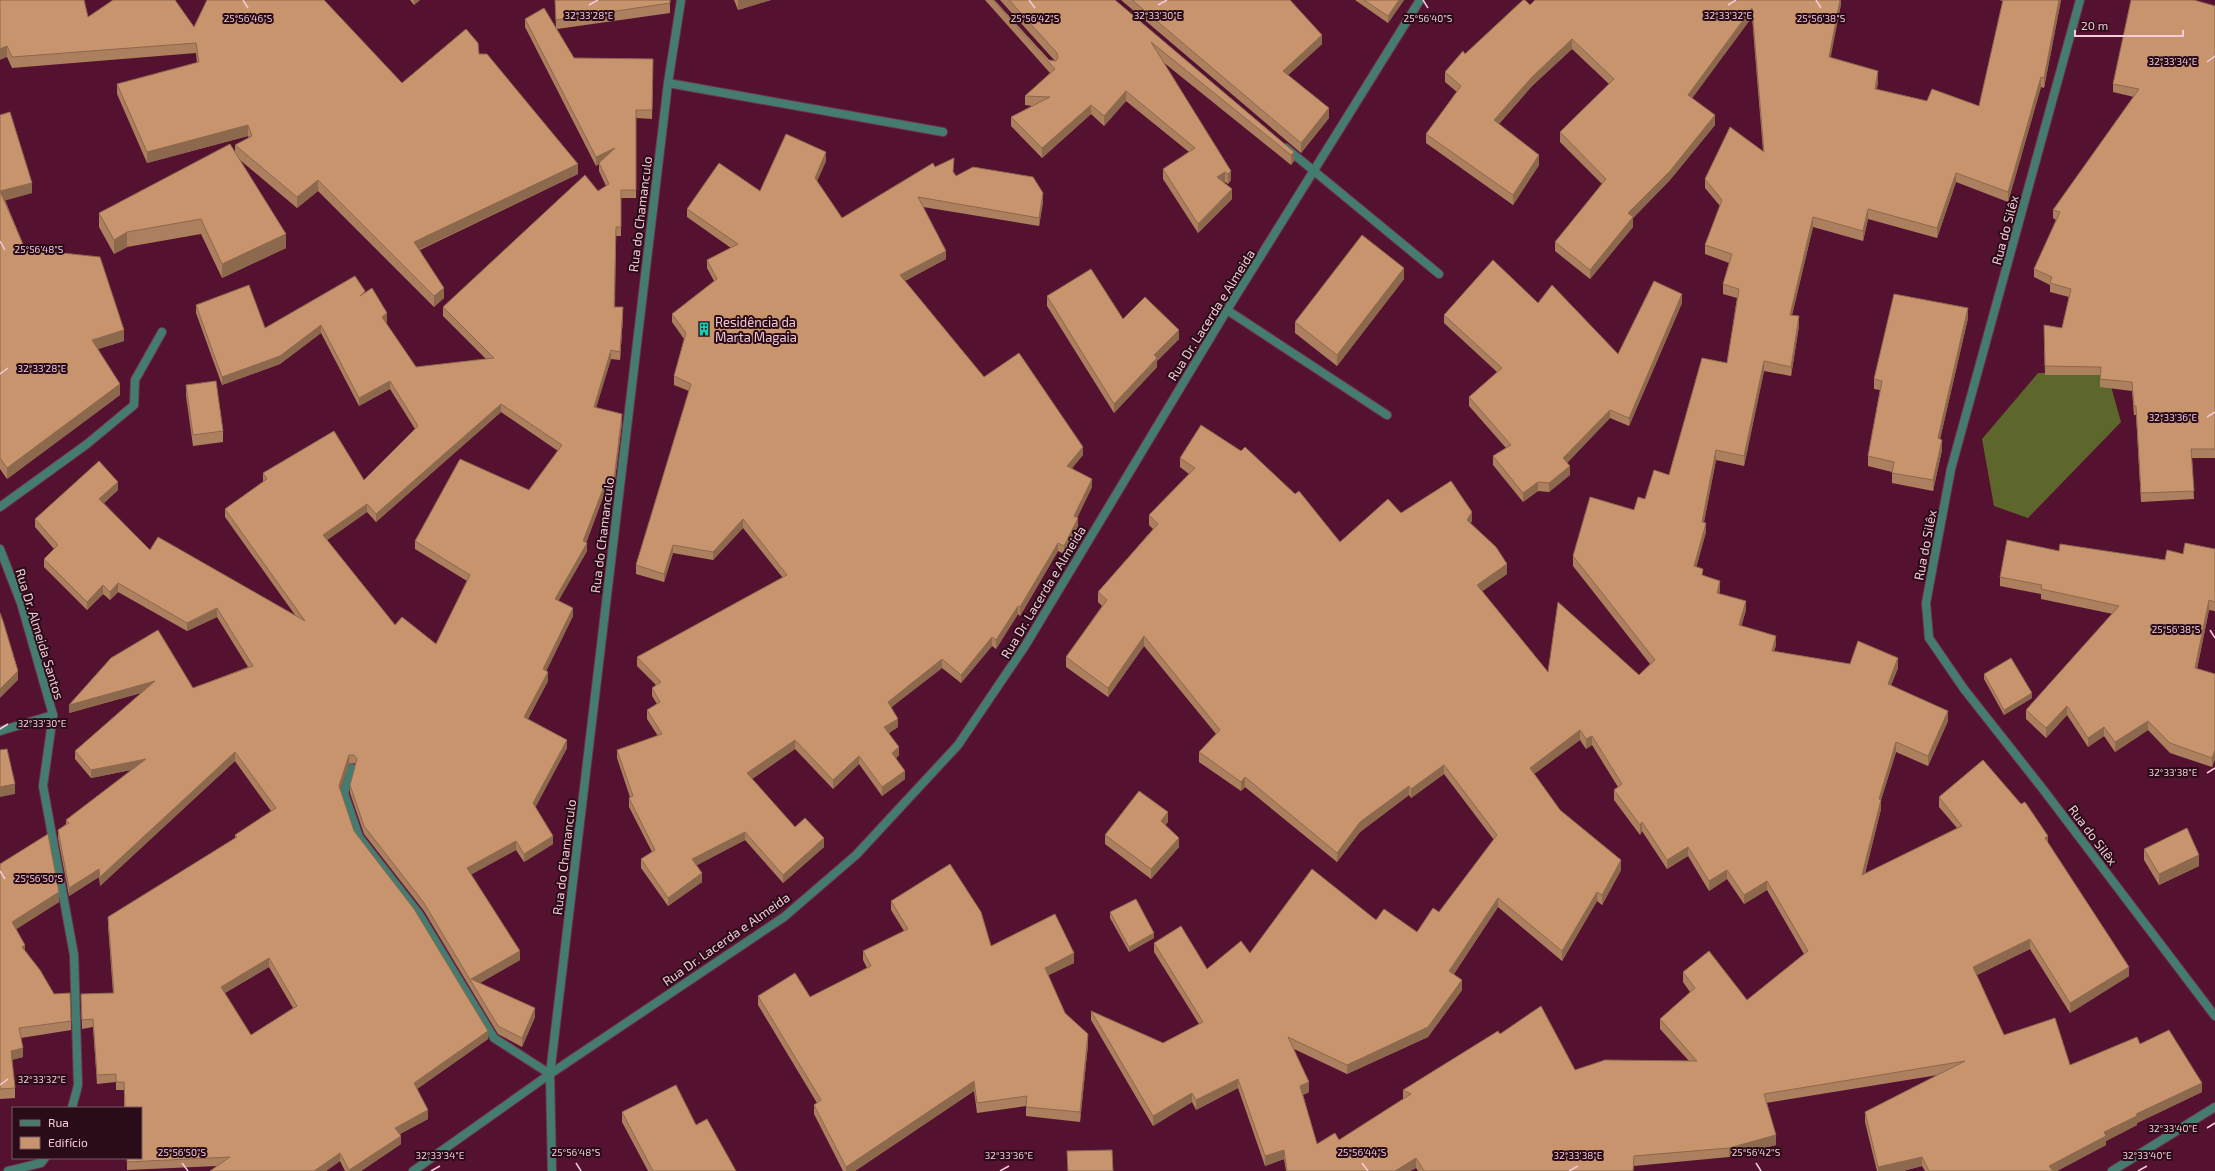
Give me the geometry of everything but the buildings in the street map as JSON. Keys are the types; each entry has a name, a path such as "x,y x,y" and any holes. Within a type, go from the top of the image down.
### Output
{"street":[{"name":"Rua do Chamanculo","path":"552,1171 550,1074 668,83 681,0"},
{"name":"Rua Dr. Lacerda e Almeida","path":"413,1171 550,1074 784,916 856,855 958,745 1025,646 1227,310 1420,0"},
{"name":"Rua do Silêx","path":"2080,0 1951,469 1926,603 1929,638 1964,689 2042,788 2215,1016"},
{"path":"668,83 943,132"},
{"path":"1278,141 1439,274"},
{"path":"1227,310 1387,415"},
{"path":"0,507 87,444 134,405 135,380 162,332"},
{"name":"Rua Dr. Almeida Santos","path":"0,549 20,603 53,715 43,786 74,955 78,1086 72,1107"},
{"path":"0,731 53,715"},
{"path":"352,768 344,793 359,837 419,914 494,1038 550,1074"},
{"path":"2112,1171 2215,1107"},
{"path":"8,1171 41,1163 44,1159"}],"green space":[{"path":"2107,372 2121,422 2028,518 1994,506 1982,439 2038,373"}],"place":[{"name":"Residência da Marta Magaia","path":"704,329"}]}
